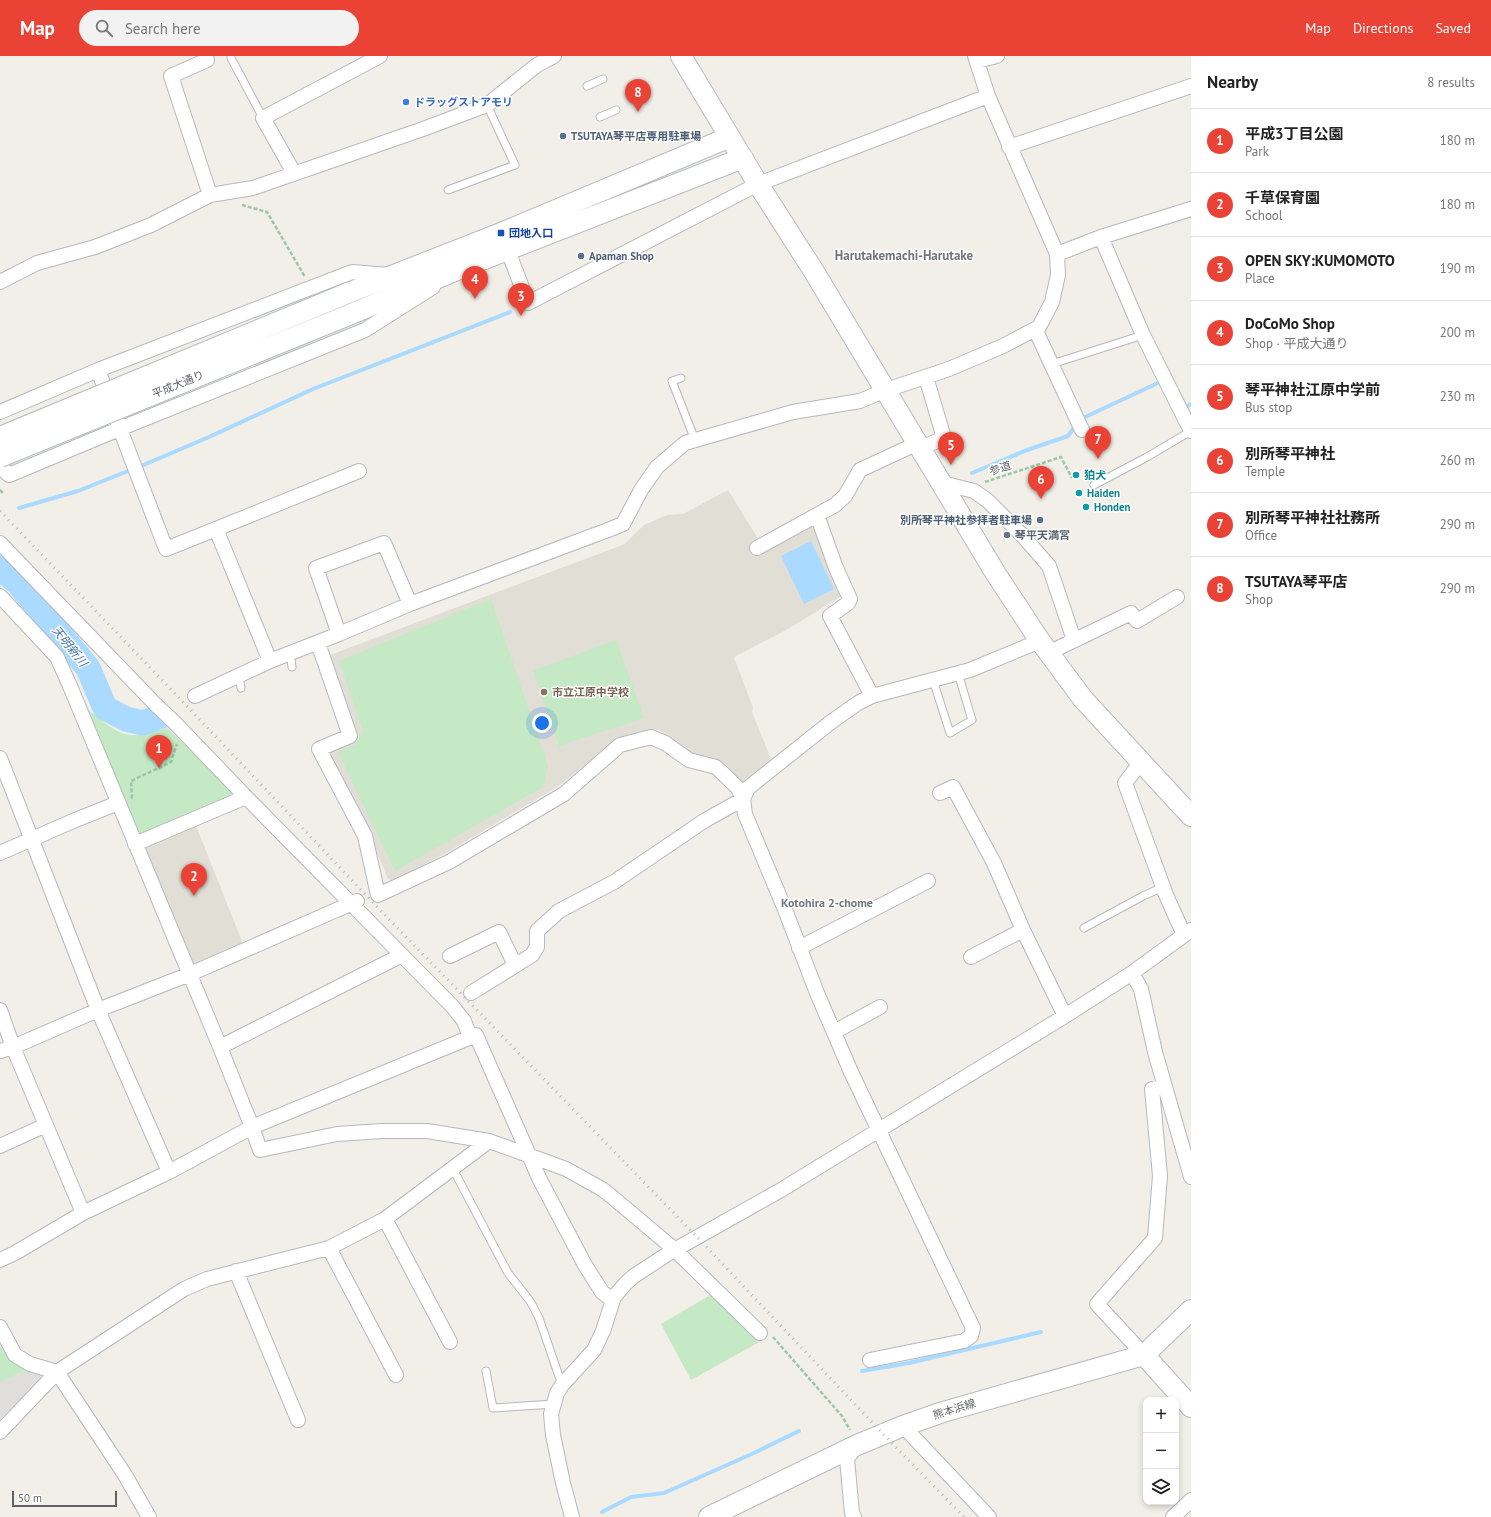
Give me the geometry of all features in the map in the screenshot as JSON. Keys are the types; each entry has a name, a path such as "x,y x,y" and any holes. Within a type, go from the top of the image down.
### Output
{"street":[{"path":"205,56 207,60 170,76 210,195"},
{"path":"294,174 263,118 380,56"},
{"path":"0,282 37,263 95,247 151,225 210,195 253,188 423,129 487,105 537,65 554,56"},
{"path":"681,56 758,184 813,270 886,390 996,574 1044,647 1083,699 1191,816"},
{"path":"195,696 240,682 270,661 291,660 318,643 410,604 623,524 641,490 657,467 685,444 794,412 860,401 886,390 949,369 1004,346 1039,327 1052,302 1058,275 1056,254 988,96 976,59 996,56"},
{"path":"1009,147 1191,86"},
{"path":"504,241 528,303 758,184 988,96"},
{"path":"504,241 730,137"},
{"path":"504,241 743,158"},
{"path":"1056,254 1101,237 1191,209"},
{"path":"1101,237 1143,334 1191,431"},
{"name":"平成大通り","path":"0,456 469,265 504,241"},
{"name":"平成大通り","path":"0,436 391,276 504,241"},
{"path":"0,466 9,474 365,330 469,265"},
{"path":"0,412 98,370 352,272 391,276"},
{"path":"1035,329 1082,430"},
{"path":"98,370 119,429 166,549 359,471"},
{"path":"757,548 835,505 846,496 860,470 919,445 944,438 926,377"},
{"path":"942,483 974,491 988,501 1040,554 1049,566 1074,640"},
{"path":"817,515 836,568 850,599 848,603 830,616 872,696"},
{"path":"216,529 270,661"},
{"path":"0,543 246,797 355,902 402,955 453,1007 464,1021 470,1037"},
{"path":"340,634 316,568 384,543 410,604"},
{"path":"0,596 57,658 190,974 260,1150 337,1134 382,1131 427,1131 489,1141 528,1154 566,1169 602,1189 674,1249 760,1333"},
{"path":"471,993 532,954 537,947 537,931 559,910 614,882 704,822 743,799 748,788 831,722 858,703 872,696 970,670 1044,647 1074,640 1131,613 1138,621 1177,597"},
{"path":"318,643 350,736 319,749 366,836 378,895 449,862 564,794 620,745 651,737 665,743 690,760 716,766 738,788 743,799 745,814 851,1072 973,1328 970,1336 964,1341 870,1360"},
{"path":"0,758 98,1010 169,1172"},
{"path":"572,1517 563,1483 551,1414 562,1385 594,1350 603,1331 614,1297 634,1276 674,1249 781,1190 1065,1016 1132,973 1187,932 1163,887 1125,782 1141,762"},
{"path":"940,793 953,787 994,863 1023,930 1065,1016"},
{"path":"135,844 246,797"},
{"path":"0,853 118,803"},
{"path":"799,948 928,881"},
{"path":"6,1049 98,1010 190,974 355,902"},
{"path":"970,957 1023,930"},
{"path":"450,956 499,932 515,965"},
{"path":"220,1047 402,955"},
{"path":"1132,973 1141,988 1155,1052 1191,1177"},
{"path":"834,1032 880,1007"},
{"path":"0,1010 6,1049 46,1126 83,1214"},
{"path":"0,1260 83,1214 169,1172 252,1127 476,1035 540,1180 585,1265 602,1292 607,1296 614,1297"},
{"path":"1164,1086 1152,1089 1160,1176 1155,1238 1097,1304 1191,1407"},
{"path":"0,1146 46,1126"},
{"path":"0,1432 57,1372 184,1289 207,1279 329,1248 386,1219 489,1141"},
{"path":"386,1219 450,1342"},
{"path":"329,1248 396,1376"},
{"path":"236,1271 298,1420"},
{"path":"1144,1355 1191,1310"},
{"path":"0,1327 15,1356 30,1364 57,1372 125,1475 149,1517"},
{"name":"熊本浜線","path":"709,1517 857,1445 903,1426 943,1412 1144,1355"},
{"path":"903,1426 989,1517"},
{"path":"854,1517 852,1513 847,1459 857,1445"},
{"path":"1173,1517 1191,1500"}],"lane":[{"path":"231,58 263,118"},
{"path":"587,86 602,79"},
{"path":"448,190 515,166 487,105"},
{"path":"600,117 616,110"},
{"path":"1052,364 1143,334"},
{"path":"681,378 672,381 695,440"},
{"path":"1094,485 1147,457 1191,431"},
{"path":"933,680 950,733 972,720 958,673"},
{"path":"1084,928 1143,896 1163,887"},
{"path":"453,1169 508,1273 530,1301 539,1318 562,1385"},
{"path":"486,1371 492,1408 554,1404"}],"path":[{"path":"241,204 268,212 311,288"},
{"name":"参道","path":"983,482 1061,457 1072,478"},
{"path":"132,797 131,781 171,762 179,739"},
{"path":"760,1333 771,1334 832,1404 842,1416 857,1445"}],"shaded area":[{"name":"市立江原中学校","path":"728,490 759,540 752,545 756,555 815,522 822,550 841,594 840,597 788,629 734,657 753,708 752,712 773,764 745,786 723,762 688,754 658,730 617,739 560,785 448,852 393,881 388,879 370,837 328,756 330,750 355,736 330,655 625,544 644,525 667,515 683,514"},
{"path":"195,823 243,944 196,965 191,962 145,847 149,842"},
{"path":"28,1369 41,1375 40,1382 0,1423 0,1383"}],"green space":[{"path":"491,599 548,766 543,787 395,871 338,752 357,744 363,730 339,661"},
{"path":"616,640 644,718 559,746 533,671"},
{"path":"87,709 123,734 141,735 167,728 235,792 234,798 139,837"},
{"path":"712,1294 761,1341 691,1380 661,1324"},
{"path":"0,1346 13,1363 28,1369 0,1383"}],"water":[{"path":"811,541 834,589 804,604 781,556"}],"waterway":[{"path":"141,466 209,437 313,389 510,312"},
{"path":"1083,418 1160,382 1161,384"},
{"path":"1186,407 1191,404"},
{"path":"972,473 1027,450 1068,436 1075,426"},
{"path":"19,508 78,491 128,471"},
{"name":"天明新川","path":"0,568 18,583 88,668 105,708 126,719 143,723 159,717"},
{"path":"862,1371 909,1363 1041,1332"},
{"path":"602,1512 631,1497 664,1493 754,1453 799,1431"}],"railway":[{"path":"0,511 381,911 697,1237 883,1434 964,1517"}],"place":[{"name":"ドラッグストアモリ","path":"406,102"},
{"name":"TSUTAYA琴平店","path":"638,112"},
{"name":"TSUTAYA琴平店専用駐車場","path":"563,136"},
{"name":"団地入口","path":"501,233"},
{"name":"Apaman Shop","path":"581,256"},
{"name":"DoCoMo Shop","path":"475,299"},
{"name":"OPEN SKY:KUMOMOTO","path":"521,316"},
{"name":"別所琴平神社社務所","path":"1098,459"},
{"name":"琴平神社江原中学前","path":"951,465"},
{"name":"狛犬","path":"1076,475"},
{"name":"Haiden","path":"1079,493"},
{"name":"別所琴平神社","path":"1041,499"},
{"name":"Honden","path":"1086,507"},
{"name":"別所琴平神社参拝者駐車場","path":"1040,520"},
{"name":"琴平天満宮","path":"1007,535"},
{"name":"市立江原中学校","path":"544,692"},
{"name":"平成3丁目公園","path":"159,768"},
{"name":"千草保育園","path":"194,896"}],"district":[{"name":"Harutakemachi-Harutake","path":"904,255"},
{"name":"Kotohira 2-chome","path":"827,902"}]}
